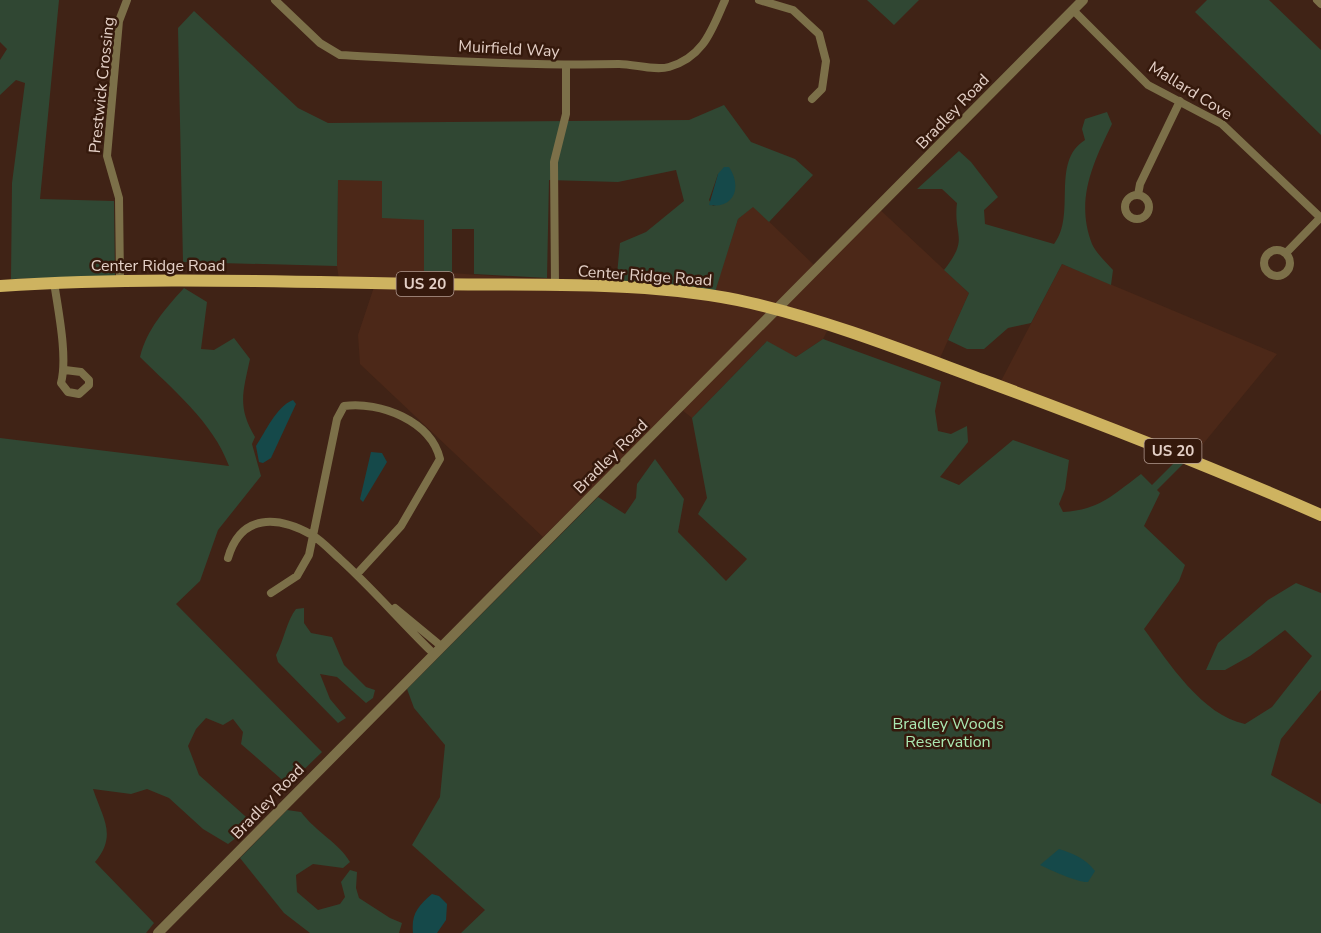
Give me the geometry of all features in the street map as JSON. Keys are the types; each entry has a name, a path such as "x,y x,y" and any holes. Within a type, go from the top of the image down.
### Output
{"main road":[{"name":"Center Ridge Road","path":"0,286 120,280 555,286 670,290 749,302 886,343 1091,419 1321,515"}],"street":[{"name":"Prestwick Crossing","path":"120,280 119,198 107,156 119,21 128,0"},
{"name":"Muirfield Way","path":"275,0 320,42 340,55 566,66 622,64 668,68 690,57 706,43 725,0"},
{"path":"759,0 793,10 819,34 826,61 822,88 812,99"},
{"name":"Bradley Road","path":"158,933 437,649 1083,0"},
{"path":"1317,0 1321,4"},
{"name":"Mallard Cove","path":"1073,10 1144,81 1222,124 1321,218"},
{"path":"555,286 554,162 566,114 566,66"},
{"path":"1138,195 1140,184 1180,101"},
{"path":"1286,254 1321,218"},
{"path":"54,282 65,370"},
{"path":"271,593 297,576 309,555 340,411 344,406 360,404 379,406 404,418 435,444 440,459 401,526 357,574"},
{"path":"228,558 237,538 249,528 265,520 287,524 314,536 383,598 418,624 437,649"}],"shaded area":[{"path":"338,179 383,181 424,220 424,271 714,292 738,219 753,206 815,266 875,205 969,293 940,358 831,323 823,339 796,357 766,342 692,418 676,405 543,537 360,364 358,335 374,287 340,286 337,266"},
{"path":"1062,264 1277,354 1194,455 1001,381"}],"green space":[{"path":"0,0 59,0 40,199 114,201 115,276 11,279 12,183 25,83 16,80 0,95 0,60 7,49 0,42"},
{"path":"867,0 919,0 894,25"},
{"path":"1207,0 1269,0 1321,50 1321,135 1195,12"},
{"path":"194,11 298,108 328,123 689,120 724,105 751,142 795,159 813,175 769,222 753,207 738,219 715,292 616,285 620,243 646,232 684,201 676,170 618,182 549,180 547,278 474,274 474,229 452,229 452,272 424,271 424,220 382,218 382,181 338,180 337,266 183,262 178,28","holes":["718,174 724,202 713,206 709,200"]},
{"path":"1107,112 1112,124 1098,153 1088,182 1085,212 1092,244 1113,270 1111,285 1062,264 1031,323 1008,328 984,349 967,349 948,340 969,293 944,270 952,259 958,243 957,203 942,189 917,189 959,151 971,162 998,197 984,210 985,224 1054,244 1064,219 1069,161 1075,150 1085,140 1082,129 1085,119"},
{"path":"184,288 207,302 201,349 214,350 234,338 250,359 243,399 246,417 255,437 252,444 261,476 218,530 200,581 176,604 322,752 288,785 241,744 243,732 233,719 223,725 206,718 196,729 188,746 199,775 254,824 228,844 203,829 169,798 147,789 131,794 93,789 104,817 107,834 106,843 95,862 154,923 146,933 0,933 0,438 229,466 213,435 202,421 140,357 152,328"},
{"name":"Bradley Woods Reservation","path":"823,339 941,382 935,411 938,431 951,434 967,426 968,442 940,477 959,485 1013,440 1069,460 1065,489 1059,504 1063,512 1076,511 1096,505 1114,495 1141,474 1152,485 1181,456 1188,459 1157,490 1160,493 1144,526 1185,565 1179,581 1144,629 1188,686 1201,699 1229,719 1245,724 1272,707 1312,656 1285,630 1250,656 1225,670 1206,670 1218,643 1268,600 1296,583 1321,593 1321,690 1281,739 1271,775 1321,804 1321,933 461,933 485,910 412,845 440,797 445,745 414,708 407,689 598,497 625,514 636,498 637,484 655,459 684,499 678,532 726,581 747,559 698,514 707,498 692,418 767,341 796,357"},
{"path":"304,608 304,623 311,633 332,637 344,665 366,687 375,690 373,698 366,703 337,677 320,674 330,699 346,718 338,723 278,662 276,655 290,619 296,609"},
{"path":"287,810 301,812 346,855 350,862 343,868 313,864 296,875 297,892 318,910 340,904 345,897 341,882 350,870 357,872 356,888 359,898 402,923 399,933 310,933 284,913 240,858"}],"water":[{"path":"724,167 729,167 733,174 734,195 725,203 709,205 718,174"},
{"path":"293,400 296,404 271,458 263,463 259,462 256,446 276,414"},
{"path":"371,452 382,453 387,462 363,502 360,499"},
{"path":"1059,849 1079,857 1095,871 1088,882 1071,878 1040,865"},
{"path":"432,894 439,896 447,904 446,920 437,933 413,933 416,911"}]}
